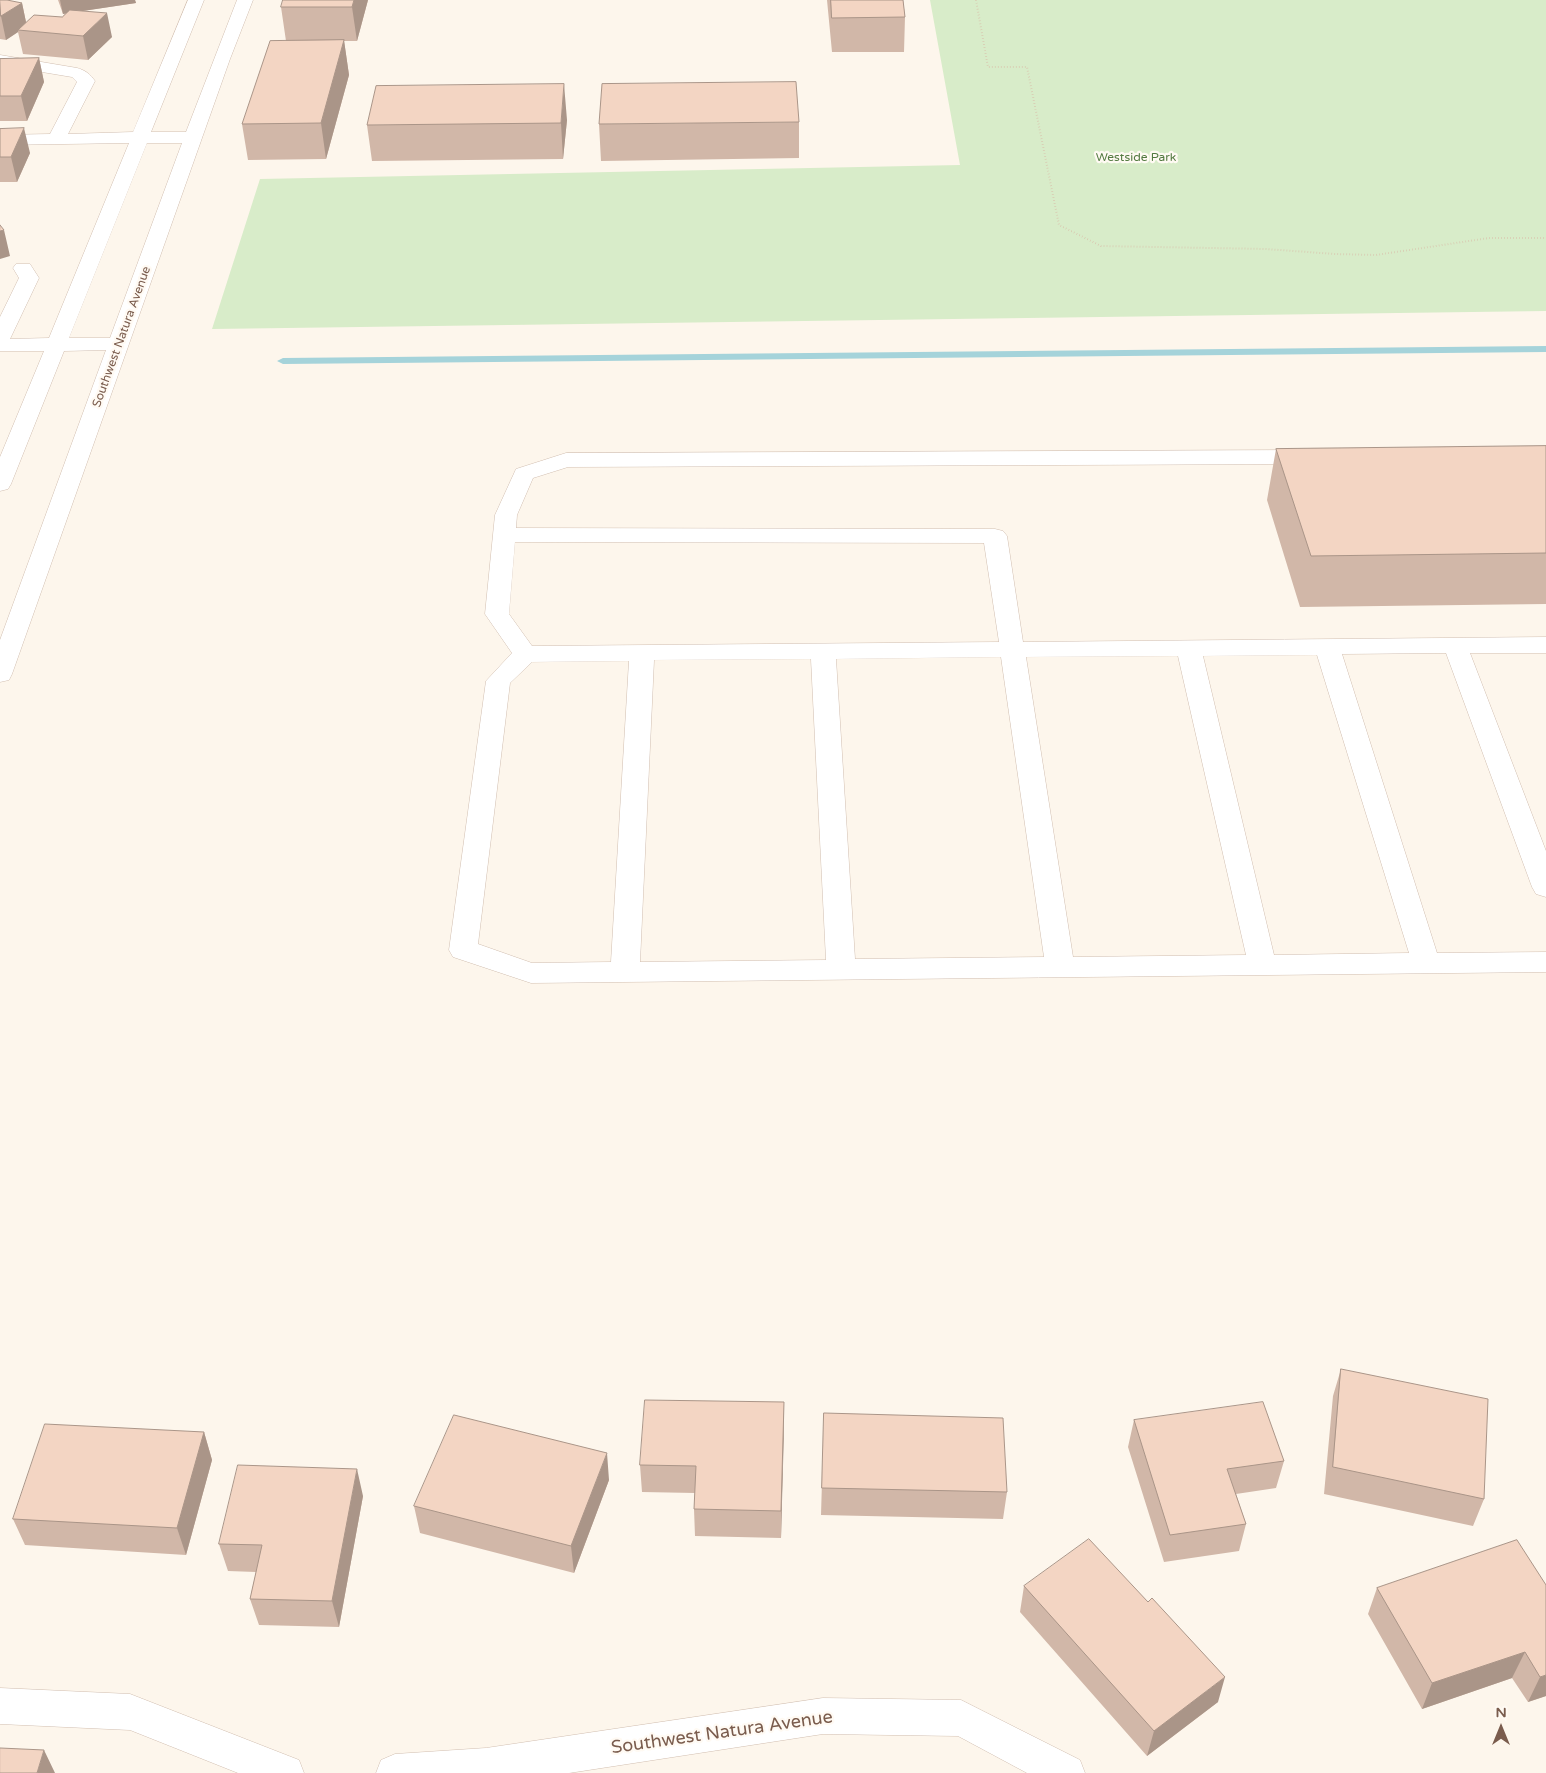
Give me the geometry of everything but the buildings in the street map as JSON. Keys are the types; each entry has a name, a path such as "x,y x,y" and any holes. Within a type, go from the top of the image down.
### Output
{"street":[{"path":"0,484 196,0"},
{"name":"Southwest Natura Avenue","path":"0,674 221,59 245,0"},
{"path":"0,60 77,73 86,80 56,139"},
{"path":"0,140 194,137"},
{"path":"0,338 30,278 23,268"},
{"path":"0,345 120,344"},
{"path":"525,654 497,614 506,515 524,474 566,460 1338,457"},
{"path":"504,535 995,536 1010,650 1060,967"},
{"path":"1546,645 525,654 498,681 464,950 531,973 1546,962"},
{"path":"1455,646 1546,887"},
{"path":"1326,647 1426,963"},
{"path":"1189,648 1262,965"},
{"path":"823,651 842,970"},
{"path":"625,972 642,653"},
{"path":"0,1706 130,1712 285,1773"},
{"name":"Southwest Natura Avenue","path":"395,1773 486,1768 823,1716 961,1718 1066,1773"}],"path":[{"path":"976,0 988,67 1027,67 1060,225 1102,246 1266,249 1376,255 1489,238 1546,238"}],"green space":[{"name":"Westside Park","path":"930,0 1546,0 1546,311 212,329 260,179 960,165"}],"waterway":[{"path":"283,361 1546,349"}]}
